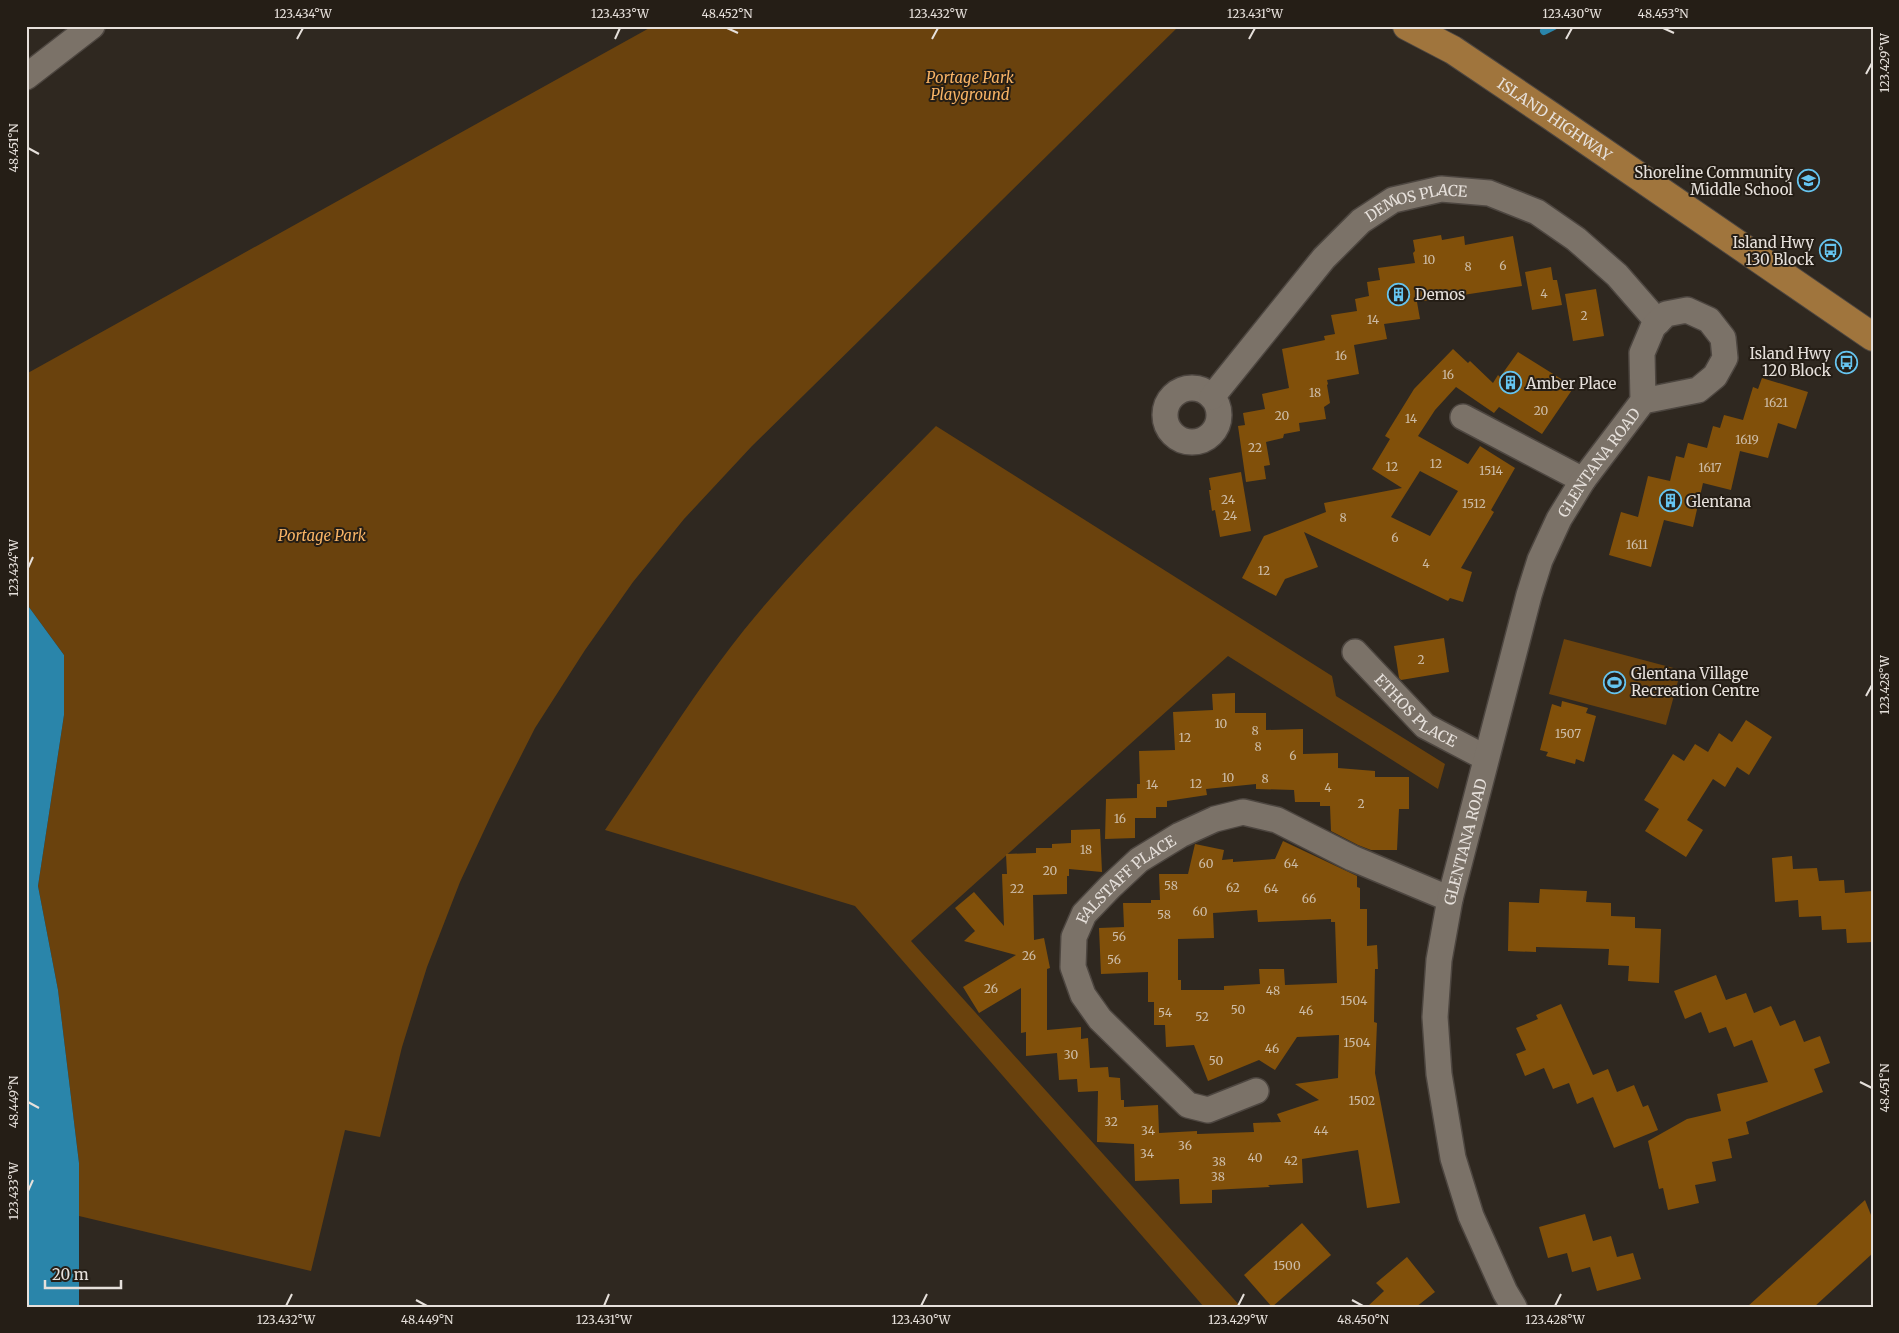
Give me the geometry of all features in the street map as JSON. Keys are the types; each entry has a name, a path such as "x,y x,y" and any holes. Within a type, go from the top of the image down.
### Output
{"main road":[{"name":"ISLAND HIGHWAY","path":"1408,26 1452,50 1551,116 1873,337"}],"street":[{"path":"26,77 92,26"},
{"name":"DEMOS PLACE","path":"1212,397 1324,258 1360,221 1393,200 1441,189 1490,193 1537,212 1576,240 1617,275 1658,322"},
{"name":"GLENTANA ROAD","path":"1514,1307 1505,1292 1471,1216 1453,1158 1439,1074 1435,1016 1439,960 1450,900 1529,595 1540,560 1559,519 1583,480 1642,400 1642,353 1653,328 1666,314 1688,310 1710,320 1723,338 1725,358 1715,376 1698,390 1642,400"},
{"path":"1463,417 1583,480"},
{"name":"ETHOS PLACE","path":"1355,652 1425,726 1486,758"},
{"name":"FALSTAFF PLACE","path":"1256,1091 1208,1110 1188,1104 1100,1019 1083,994 1073,967 1074,937 1084,914 1110,887 1139,860 1180,835 1215,819 1243,812 1277,820 1352,858 1450,900"}],"green space":[{"name":"Portage Park","path":"653,26 1179,26 752,446 684,519 633,582 585,650 535,728 460,882 427,967 402,1047 380,1137 345,1130 311,1271 79,1216 79,1163 58,990 38,886 64,715 64,655 26,603 26,374"},
{"path":"936,426 1332,676 1336,696 1445,764 1438,789 1228,656 911,941 1241,1307 1204,1307 855,906 605,830 690,704 744,630 790,577 862,500"},
{"name":"Glentana Village Recreation Centre","path":"1564,639 1681,670 1666,725 1549,694"}],"water":[{"path":"26,603 64,655 64,715 38,886 58,990 79,1163 79,1307 26,1307"}],"building":[{"path":"1441,235 1442,240 1464,236 1465,245 1513,236 1522,286 1417,302 1420,319 1384,324 1387,339 1354,345 1359,374 1327,380 1330,403 1324,407 1326,419 1299,423 1300,431 1284,434 1283,438 1266,442 1270,465 1264,466 1266,479 1246,482 1238,426 1245,425 1243,413 1265,409 1262,394 1289,388 1282,349 1325,340 1324,336 1335,334 1331,315 1357,311 1355,299 1369,296 1367,282 1380,280 1378,268 1415,263 1413,240"},
{"path":"1551,267 1553,280 1557,280 1562,305 1532,310 1525,272"},
{"path":"1596,289 1604,336 1573,341 1565,294"},
{"path":"1453,349 1468,363 1470,361 1493,383 1498,375 1500,377 1518,352 1574,387 1542,434 1499,407 1494,413 1456,387 1435,410 1418,436 1468,464 1480,446 1515,468 1491,510 1494,512 1461,568 1472,572 1463,602 1450,598 1448,601 1304,532 1318,567 1285,579 1276,596 1242,578 1264,536 1326,512 1324,503 1402,488 1372,469 1390,439 1385,436 1414,389","holes":["1420,471 1458,491 1430,536 1391,517"]},
{"path":"1762,378 1808,392 1796,429 1778,423 1768,458 1740,451 1731,490 1703,483 1693,527 1664,520 1651,567 1609,555 1621,512 1638,517 1648,476 1670,481 1676,456 1684,458 1688,443 1707,448 1713,426 1720,428 1724,415 1743,420 1753,387 1758,389"},
{"path":"1241,472 1251,531 1220,537 1215,510 1212,511 1209,478"},
{"path":"1444,638 1449,672 1401,680 1399,678 1394,646"},
{"path":"1235,693 1235,713 1266,713 1266,730 1303,729 1303,754 1338,753 1338,768 1375,771 1375,777 1409,777 1409,809 1399,809 1397,850 1371,850 1358,845 1331,831 1330,806 1320,806 1320,802 1295,802 1294,790 1256,789 1256,784 1206,789 1207,795 1167,801 1167,807 1156,807 1156,818 1135,818 1135,838 1105,839 1106,799 1137,798 1137,784 1140,784 1139,751 1175,750 1173,712 1213,710 1212,694"},
{"name":"Glentana Village Recreation Centre","path":"1562,701 1588,708 1586,713 1596,716 1584,762 1576,759 1575,764 1546,756 1548,752 1540,750 1552,704 1561,707"},
{"path":"1746,720 1772,737 1749,775 1737,767 1725,787 1713,779 1687,820 1703,830 1686,857 1645,831 1659,809 1644,800 1673,754 1684,761 1695,744 1708,752 1719,733 1732,742"},
{"path":"1100,829 1102,872 1069,869 1067,894 1033,895 1034,940 1044,938 1050,968 1047,969 1047,1030 1081,1027 1081,1039 1088,1038 1090,1068 1108,1067 1109,1077 1120,1078 1121,1100 1124,1100 1124,1107 1158,1105 1159,1133 1197,1131 1197,1134 1254,1132 1253,1123 1281,1122 1277,1114 1319,1100 1295,1084 1338,1078 1339,1035 1297,1037 1275,1070 1259,1060 1208,1081 1194,1045 1166,1047 1165,1025 1154,1025 1154,1002 1148,1002 1148,972 1101,974 1099,928 1124,927 1123,903 1151,903 1151,900 1160,900 1159,874 1188,874 1195,844 1224,850 1222,860 1233,859 1233,862 1275,859 1283,841 1357,876 1357,887 1360,888 1360,909 1367,909 1367,946 1377,945 1378,969 1375,969 1374,1022 1377,1023 1375,1073 1400,1203 1367,1208 1358,1150 1302,1159 1303,1183 1212,1190 1212,1203 1180,1204 1179,1179 1135,1181 1134,1144 1097,1142 1098,1091 1078,1092 1077,1079 1059,1080 1057,1053 1026,1056 1026,1032 1021,1033 1021,988 979,1013 963,987 1016,955 964,941 975,931 955,908 974,892 1004,926 1002,874 1007,874 1006,854 1036,853 1036,848 1052,848 1052,844 1071,843 1071,830","holes":["1257,910 1258,922 1331,919 1331,922 1335,922 1337,983 1285,985 1284,969 1259,969 1260,984 1224,986 1224,990 1181,990 1181,980 1178,980 1178,939 1214,938 1213,913"]},
{"path":"1792,856 1793,869 1817,868 1819,881 1844,880 1845,893 1873,891 1873,942 1847,943 1846,929 1822,930 1821,916 1799,917 1798,900 1775,902 1772,858"},
{"path":"1540,889 1587,891 1586,902 1611,903 1611,916 1635,917 1635,928 1661,929 1659,983 1628,981 1629,966 1608,965 1609,949 1536,947 1536,952 1508,951 1509,902 1539,903"},
{"path":"1716,975 1726,1000 1746,993 1754,1013 1771,1006 1780,1026 1795,1020 1804,1042 1820,1036 1830,1063 1814,1069 1823,1092 1746,1122 1749,1134 1728,1139 1732,1158 1712,1162 1716,1181 1695,1185 1699,1203 1668,1210 1663,1188 1659,1189 1648,1141 1687,1119 1721,1111 1717,1094 1768,1082 1752,1040 1734,1047 1726,1027 1709,1033 1701,1012 1685,1019 1674,991"},
{"path":"1561,1004 1593,1075 1608,1069 1617,1092 1634,1085 1643,1107 1648,1105 1658,1130 1614,1148 1593,1097 1577,1104 1569,1083 1553,1089 1544,1068 1525,1076 1516,1054 1526,1050 1516,1028 1538,1019 1536,1015"},
{"path":"1865,1200 1873,1220 1873,1253 1814,1307 1747,1307"},
{"path":"1585,1214 1593,1241 1611,1236 1617,1257 1633,1253 1641,1279 1597,1291 1590,1267 1572,1272 1567,1253 1548,1258 1539,1227"},
{"path":"1302,1223 1331,1255 1272,1307 1244,1275"},
{"path":"1407,1257 1435,1292 1416,1307 1367,1307 1384,1291 1376,1283"}],"waterway":[{"path":"1544,31 1554,26"}],"place":[{"name":"Shoreline Community Middle School","path":"1809,181"},
{"name":"Island Hwy 130 Block","path":"1830,251"},
{"name":"Demos","path":"1399,294"},
{"name":"Island Hwy 120 Block","path":"1847,362"},
{"name":"Amber Place","path":"1510,383"},
{"name":"Glentana","path":"1670,501"},
{"name":"Glentana Village Recreation Centre","path":"1615,682"}],"park label":[{"name":"Portage Park Playground","path":"970,86"}]}
